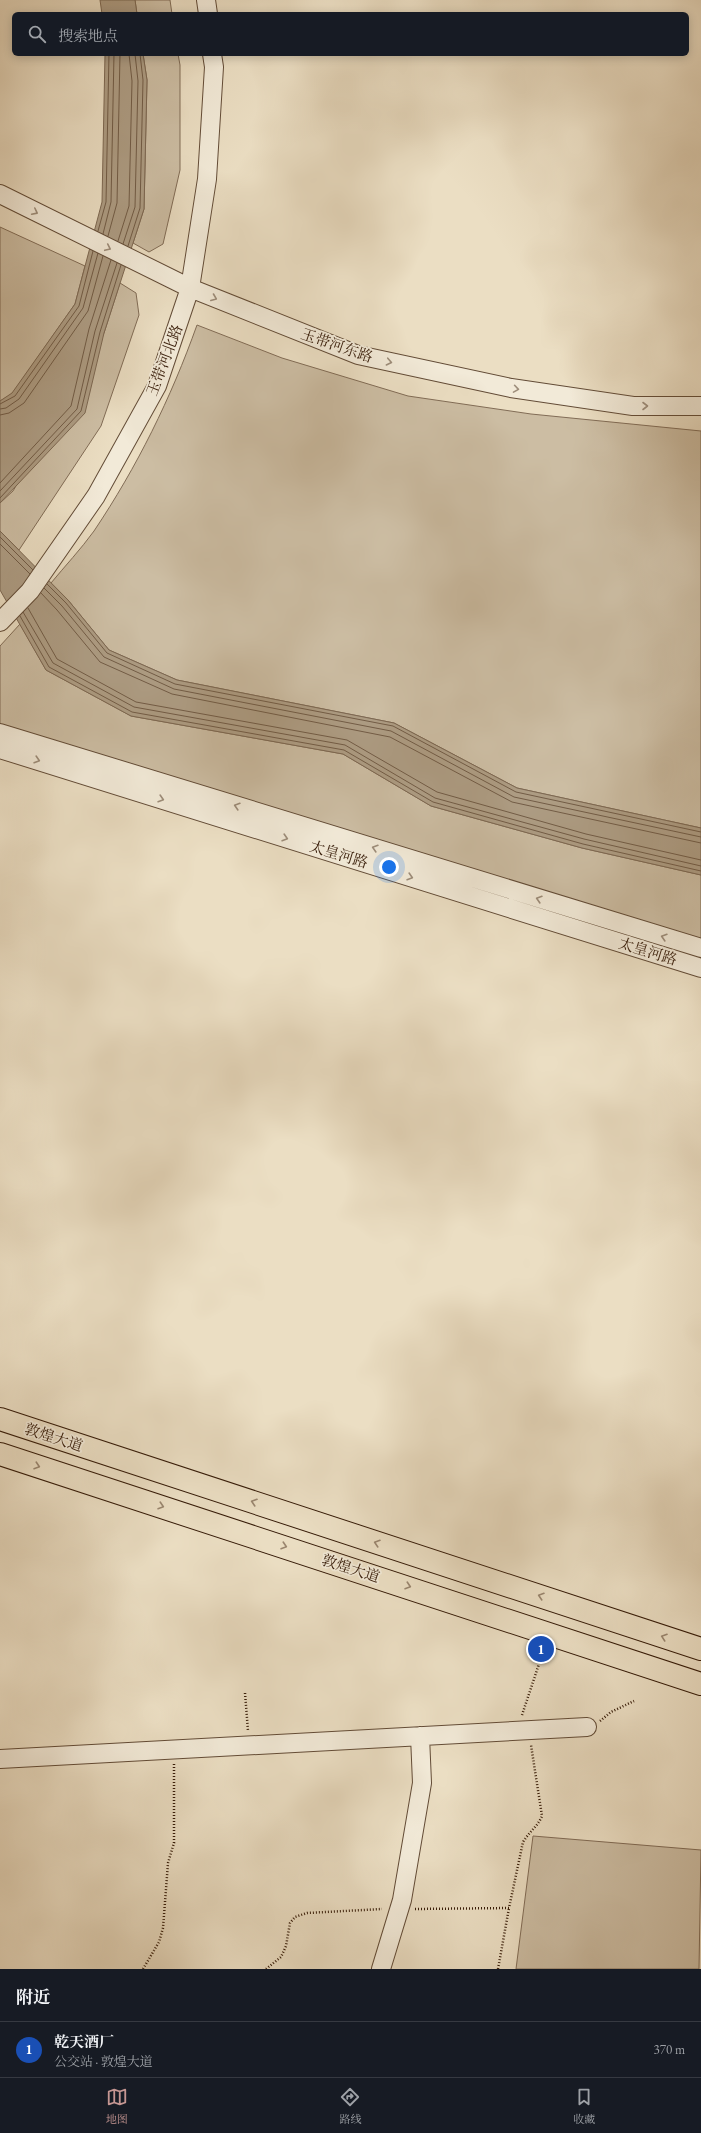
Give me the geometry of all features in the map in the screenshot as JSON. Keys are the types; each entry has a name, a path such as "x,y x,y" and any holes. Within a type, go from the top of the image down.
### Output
{"main road":[{"name":"敦煌大道","path":"0,1419 701,1649"},
{"name":"敦煌大道","path":"0,1454 701,1684"}],"street":[{"path":"206,0 208,12"},
{"name":"玉带河北路","path":"0,622 30,590 96,496 157,386 190,288 207,179 214,66 212,56"},
{"name":"玉带河东路","path":"0,194 74,232 142,263 190,288 358,355 511,388 633,406 701,406"},
{"name":"太皇河路","path":"0,733 701,948"},
{"name":"太皇河路","path":"0,749 701,968"},
{"path":"0,1759 587,1727"},
{"path":"381,1969 399,1909 422,1783 420,1736"}],"path":[{"path":"498,1969 508,1908 523,1842 528,1834 539,1824 542,1816 534,1772 523,1730 539,1664"},
{"path":"245,1694 249,1745"},
{"path":"587,1727 596,1723 611,1712 634,1701"},
{"path":"143,1969 159,1942 163,1928 168,1863 174,1843 175,1780 173,1749"},
{"path":"266,1969 282,1957 286,1946 290,1924 294,1917 307,1912 365,1908 508,1908"}],"shaded area":[{"path":"135,0 170,0 172,12 137,12"},
{"path":"143,56 178,56 180,65 180,170 163,244 149,252 133,243 144,209 147,80"},
{"path":"0,227 85,266 75,304 12,394 0,401"},
{"path":"120,283 136,293 139,315 101,426 19,550 0,531 0,503 13,491 104,333"},
{"path":"197,325 282,358 408,396 531,414 701,431 701,828 517,788 394,723 177,680 109,650 68,600 51,583 94,531 125,482 152,431 176,379"},
{"path":"20,624 46,670 131,716 343,754 431,806 582,848 701,875 701,939 223,796 0,724 0,646"},
{"path":"533,1836 701,1850 699,1969 516,1969"}],"water":[{"path":"100,0 135,0 137,12 102,12"},
{"path":"105,56 143,56 147,80 144,209 104,333 85,413 0,503 0,401 12,393 75,304 102,202"},
{"path":"0,531 68,600 109,650 177,680 394,723 517,788 701,828 701,875 582,848 431,806 343,754 131,716 46,670 0,590"}],"place":[{"name":"乾天酒厂","path":"541,1649"}]}
